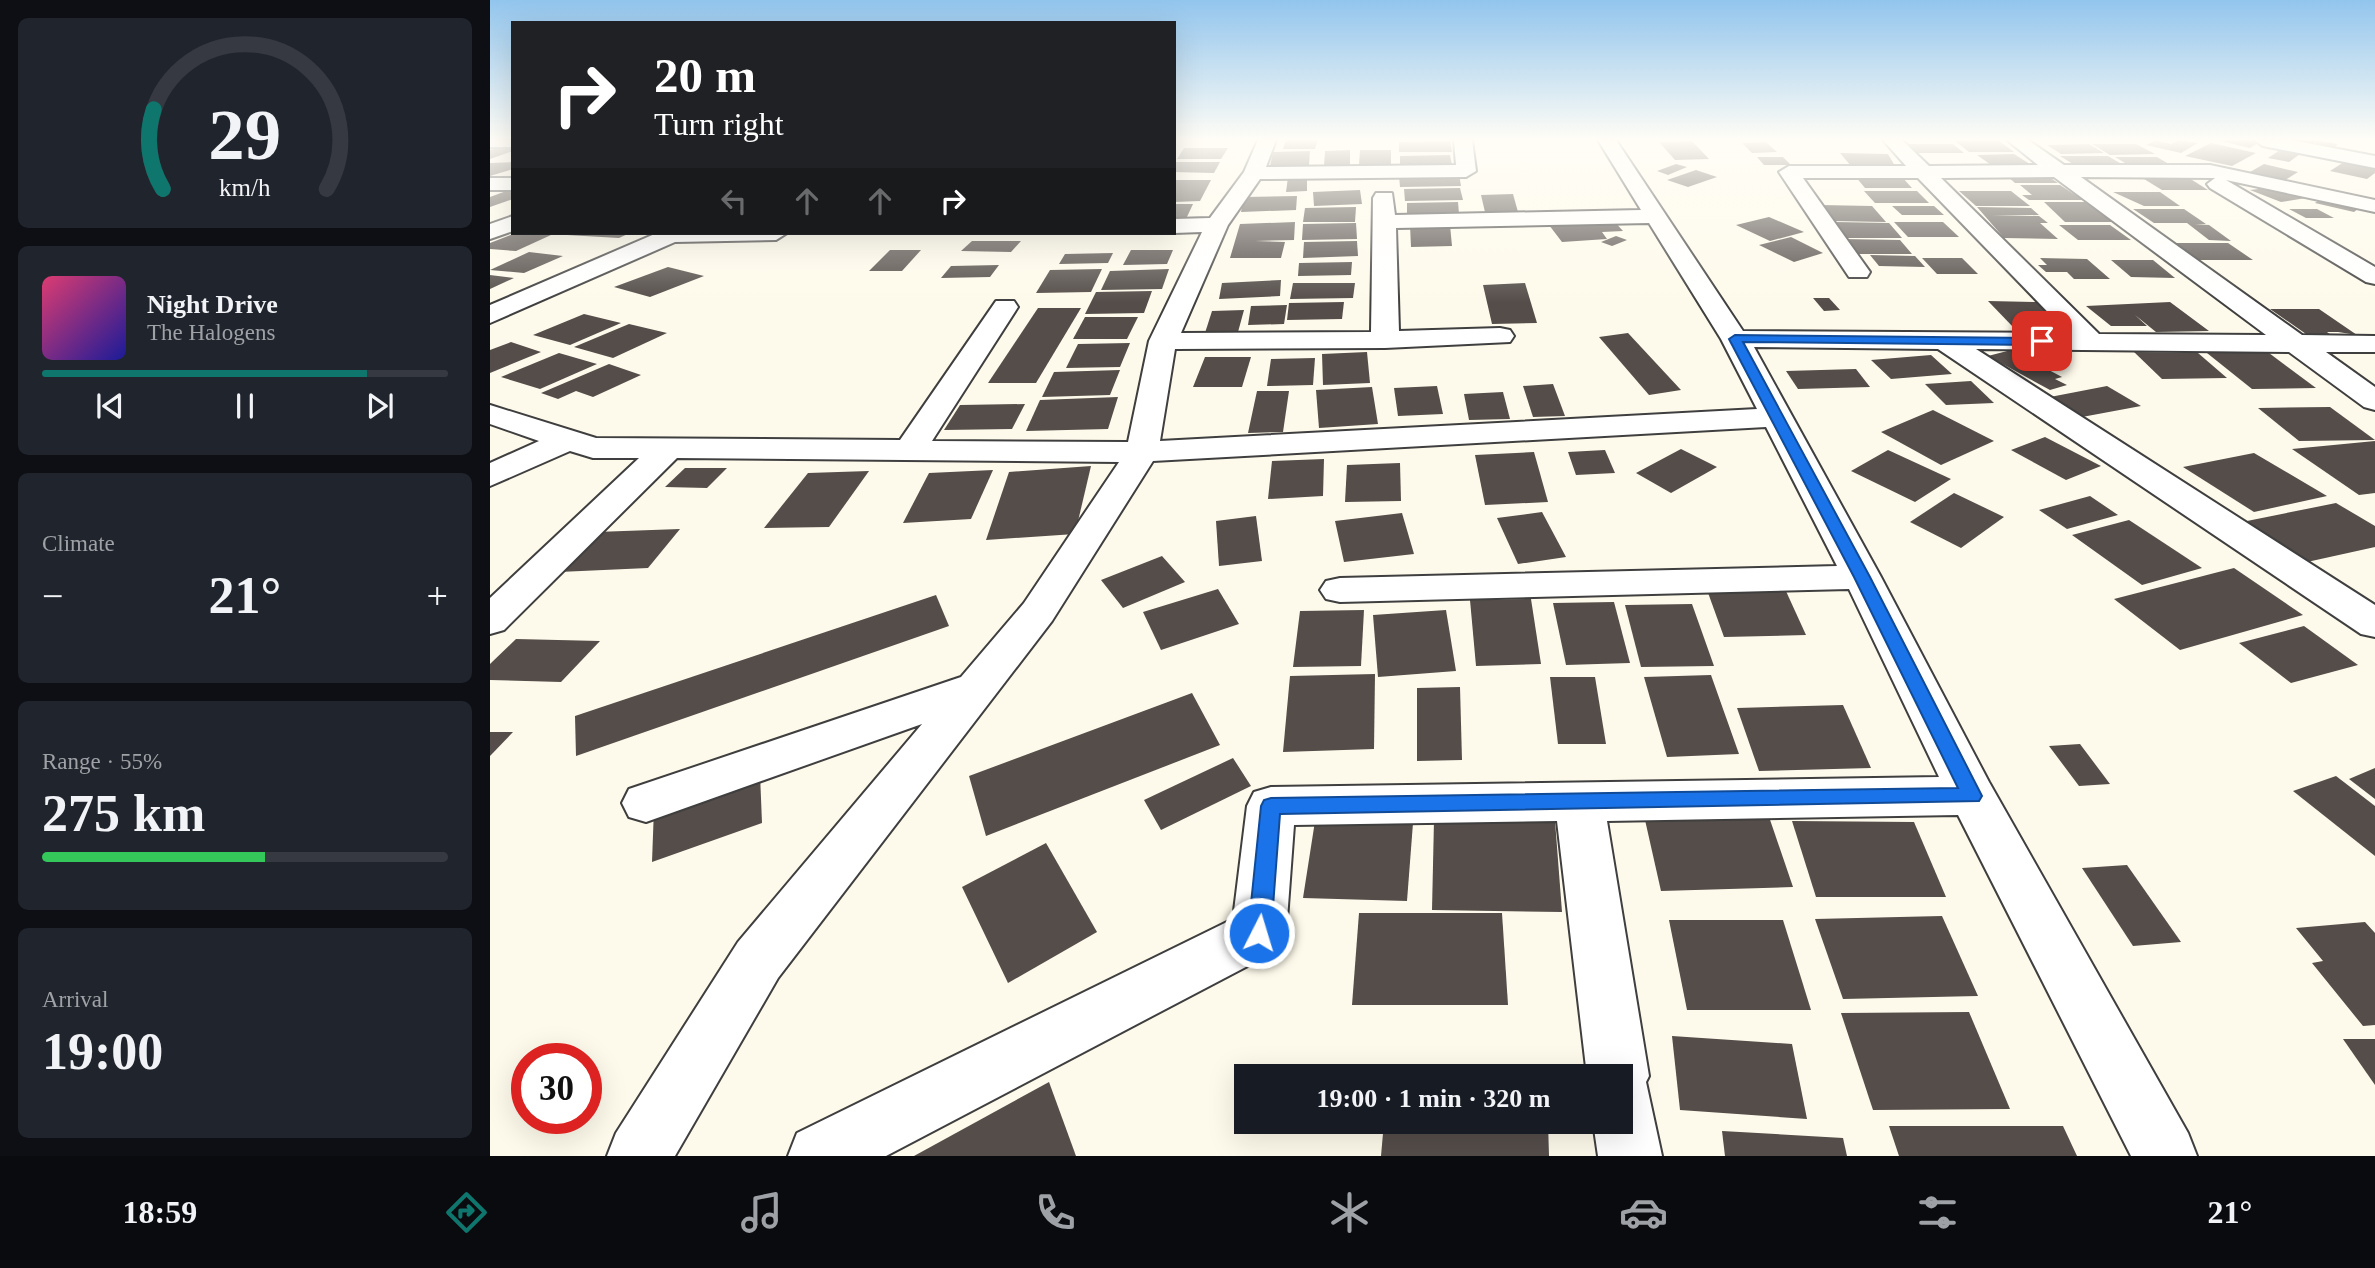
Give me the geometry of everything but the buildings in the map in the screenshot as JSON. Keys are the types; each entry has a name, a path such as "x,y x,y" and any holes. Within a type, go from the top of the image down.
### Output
{"street":[{"path":"639,1156 758,960 1038,612 1142,452 1163,341 1217,225 1239,194"},
{"path":"1384,194 1385,340"},
{"path":"1641,194 1735,339 1862,577 1972,796 2165,1156"},
{"path":"1804,194 1858,272"},
{"path":"1945,194 2091,342"},
{"path":"2089,194 2375,401"},
{"path":"2234,194 2375,277"},
{"path":"2317,194 2375,206"},
{"path":"1384,222 1655,216"},
{"path":"490,232 511,224"},
{"path":"1176,226 1217,225"},
{"path":"490,315 672,235"},
{"path":"910,450 1005,307"},
{"path":"1163,341 1385,340 1500,336"},
{"path":"1735,339 2375,344"},
{"path":"1943,341 2375,624"},
{"path":"490,414 593,448 1142,452 1777,417"},
{"path":"490,477 568,439"},
{"path":"490,621 669,448"},
{"path":"1340,590 1862,577"},
{"path":"646,803 977,688"},
{"path":"820,1156 1259,933 1271,806 1972,796"},
{"path":"1579,801 1616,1064"},
{"path":"1627,1134 1630,1156"}],"route":[{"path":"1259,933 1271,806 1972,796 1862,577 1735,339 2042,341"}]}
